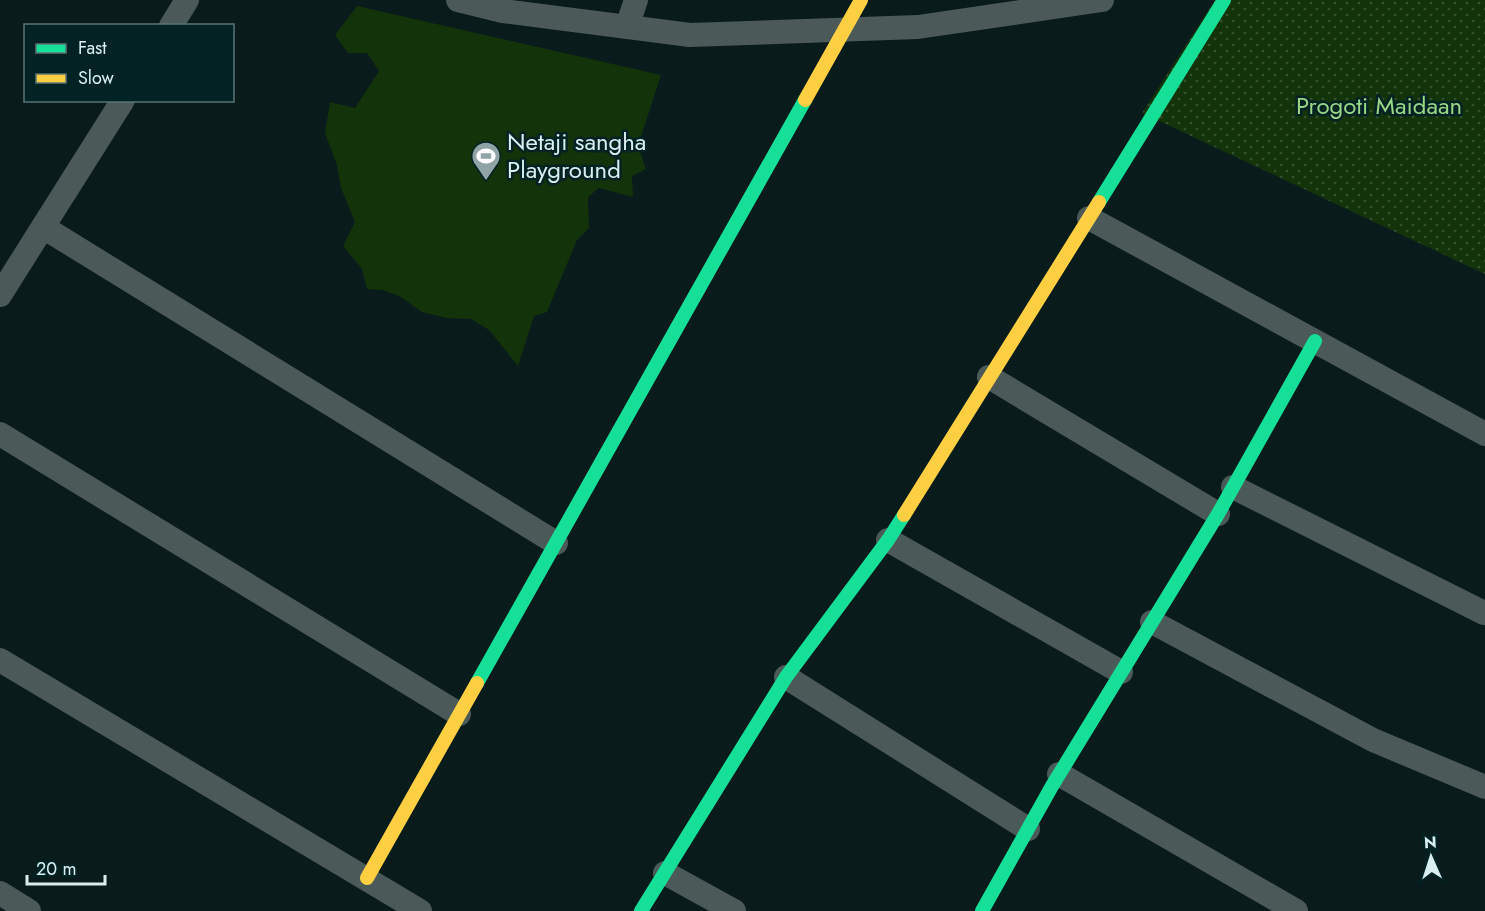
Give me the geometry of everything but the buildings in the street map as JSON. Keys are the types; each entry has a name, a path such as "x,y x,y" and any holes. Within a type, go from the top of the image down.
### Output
{"street":[{"path":"172,24 187,0"},
{"path":"458,0 502,11 690,35 918,27 1069,2 1102,0"},
{"path":"627,27 636,0"},
{"path":"367,878 861,0"},
{"path":"641,911 786,677 888,540 1224,0"},
{"path":"0,295 122,102"},
{"path":"1089,218 1485,434"},
{"path":"43,227 555,543"},
{"path":"982,911 1059,774 1218,514 1315,341"},
{"path":"989,377 1218,514"},
{"path":"0,434 459,714"},
{"path":"1233,488 1484,613"},
{"path":"888,540 1122,672"},
{"path":"1152,622 1373,740 1485,787"},
{"path":"0,660 420,911"},
{"path":"786,677 1028,829"},
{"path":"1059,774 1296,911"},
{"path":"665,873 734,911"},
{"path":"0,893 29,911"}],"green space":[{"name":"Progoti Maidaan","path":"1215,0 1485,0 1485,274 1142,113"},
{"name":"Netaji sangha Playground","path":"357,6 661,75 638,146 646,169 632,176 633,197 599,188 588,197 589,228 577,240 547,312 534,316 518,366 489,330 471,319 446,318 422,312 401,297 383,290 367,289 362,269 343,246 355,222 341,188 337,165 325,133 330,102 355,108 379,71 367,53 348,53 335,35"}],"traffic: fast":[{"path":"1099,202 1224,0"},
{"path":"477,683 805,100"},
{"path":"982,911 1052,786 1218,514 1315,341"},
{"path":"641,911 786,677 904,515"}],"traffic: slow":[{"path":"805,100 861,0"},
{"path":"904,515 1099,202"},
{"path":"367,878 477,683"}],"place":[{"name":"Netaji sangha Playground","path":"486,182"}]}
